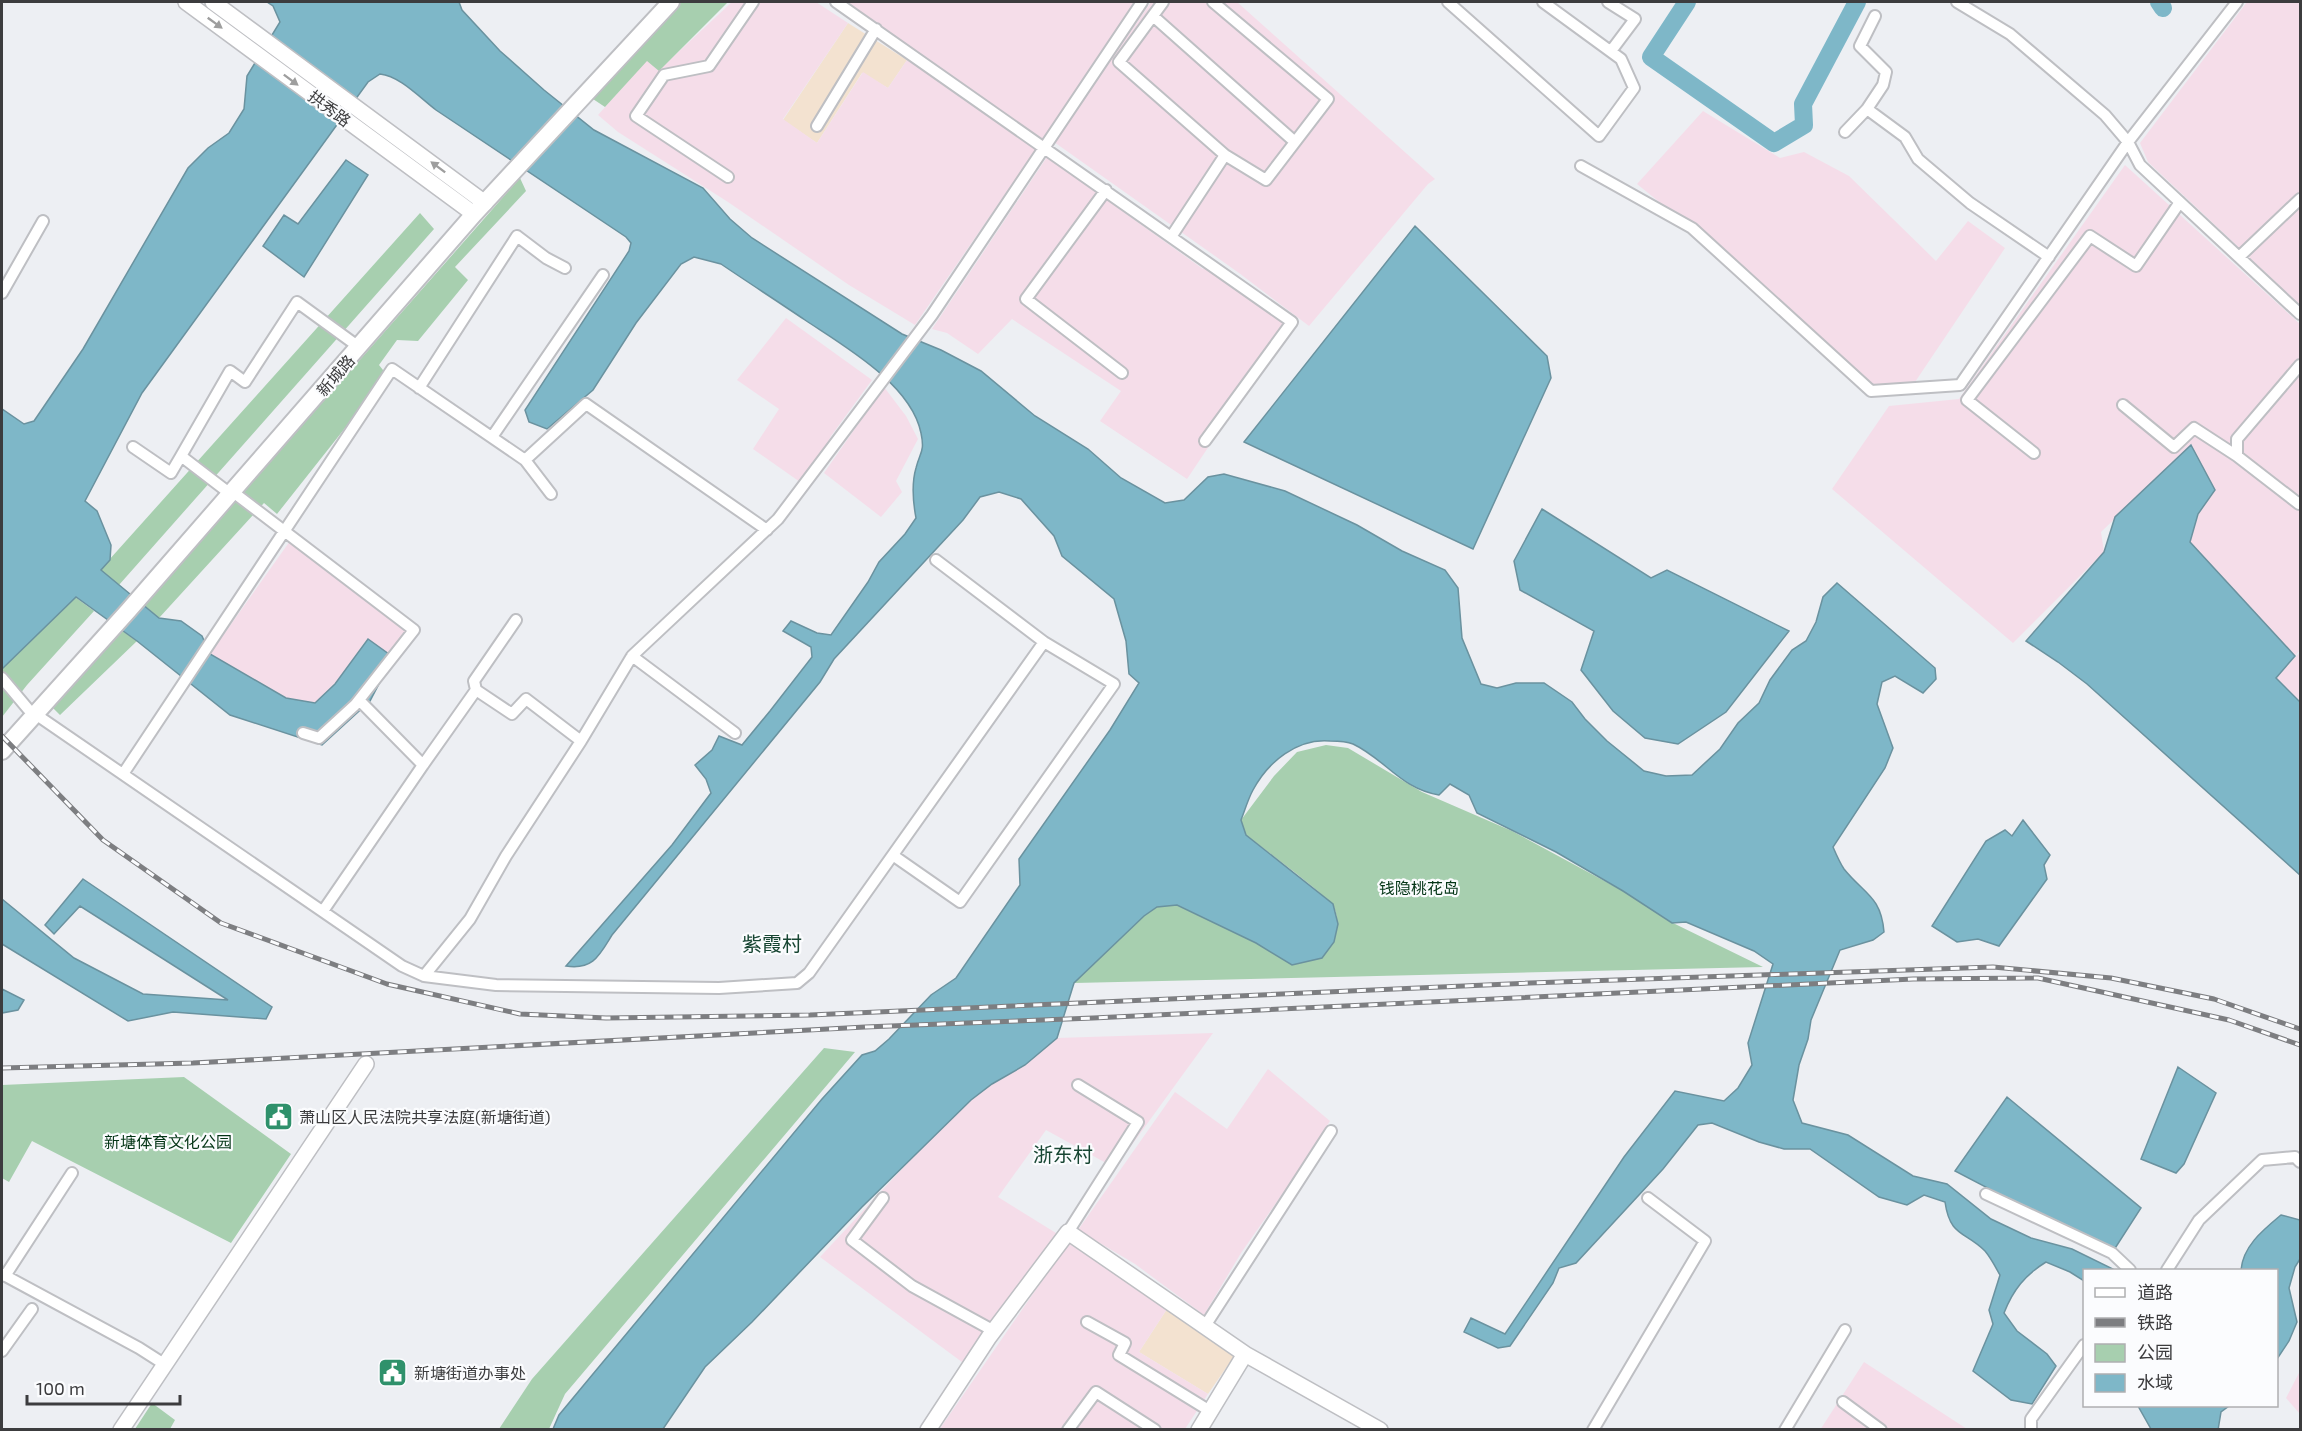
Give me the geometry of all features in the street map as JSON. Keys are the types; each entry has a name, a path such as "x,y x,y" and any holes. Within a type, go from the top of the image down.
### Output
{"main road":[{"name":"新城路","path":"229,490 352,342 660,2"},
{"name":"新城路","path":"569,104 671,2"},
{"name":"新城路","path":"2,751 31,711 122,606 229,490 475,206"},
{"name":"新城路","path":"2,738 31,711"}],"street":[{"name":"拱秀路","path":"186,2 357,129 475,206"},
{"name":"拱秀路","path":"213,2 367,114 475,206"},
{"path":"728,177 636,116 664,75 709,66 753,2"},
{"path":"836,2 1292,322 1205,441"},
{"path":"424,976 470,919 512,847 581,741 632,656 778,519 932,315 1142,2"},
{"path":"1163,2 1119,62 1225,155 1266,180 1328,99 1213,2"},
{"path":"1448,2 1599,136 1634,88 1621,59 1543,2"},
{"path":"1608,2 1635,18 1611,51"},
{"path":"1957,2 2010,34 2105,115 2128,142 2140,165 2301,314"},
{"path":"1581,166 1692,228 1871,391 1960,385 2128,142 2237,2"},
{"path":"1153,16 1295,142"},
{"path":"1845,132 1867,109 1883,85 1886,72 1860,46 1875,16"},
{"path":"817,126 876,29"},
{"path":"1867,109 1905,137 1918,159 1970,203 2049,257"},
{"path":"1171,237 1225,155"},
{"path":"1106,190 1026,299 1122,373"},
{"path":"2240,257 2301,199"},
{"path":"2034,453 1967,400 2091,236 2136,266 2180,202"},
{"path":"2,292 43,221"},
{"path":"419,388 517,236 546,258 565,268"},
{"path":"492,437 603,275"},
{"path":"133,447 171,473 230,371 245,382 297,302 352,342"},
{"path":"2237,456 2237,439 2301,365"},
{"path":"123,774 392,369 525,460 551,494"},
{"path":"525,460 586,404 766,530"},
{"path":"2123,405 2174,447 2194,428 2237,456 2299,504 2301,502"},
{"path":"181,456 285,530 414,630 359,700 319,738 303,733"},
{"path":"894,856 960,902 1114,684 1044,642 936,560"},
{"path":"516,620 474,681 476,690 512,714 526,699 581,741"},
{"path":"4,682 31,711 402,966 424,976 496,985 719,988 797,982 809,973 1044,642"},
{"path":"632,656 735,733"},
{"path":"323,911 476,690"},
{"path":"359,700 423,765"},
{"path":"121,1430 366,1064"},
{"path":"928,1430 994,1331 1068,1232 1138,1122 1078,1085"},
{"path":"1205,1326 1331,1131"},
{"path":"2168,1269 2199,1220 2262,1160 2295,1157 2301,1162"},
{"path":"72,1173 3,1275 139,1348 164,1364"},
{"path":"1986,1194 2112,1253 2129,1269"},
{"path":"883,1198 852,1240 912,1286 994,1331"},
{"path":"1593,1430 1705,1241 1648,1198"},
{"path":"1068,1232 1245,1354 1380,1430"},
{"path":"2,1351 32,1309"},
{"path":"1087,1322 1125,1343 1119,1355 1210,1412"},
{"path":"1785,1430 1845,1330"},
{"path":"2031,1430 2031,1419 2083,1348"},
{"path":"1199,1430 1245,1354"},
{"path":"1068,1430 1096,1392 1155,1430"},
{"path":"1843,1402 1881,1430"}],"shaded area":[{"path":"732,2 816,2 848,23 783,119 817,143 863,72 888,88 907,60 974,102 1037,148 915,325 849,285 728,202 618,132 598,115 647,60 659,70"},
{"path":"847,2 1136,2 1043,140"},
{"path":"1151,2 1237,2 1435,179 1428,184 1309,326 1239,273 1054,142"},
{"path":"2247,2 2300,2 2300,305 2148,162 2140,143"},
{"path":"848,23 907,60 888,88 862,73 817,143 783,120"},
{"path":"1703,111 1780,158 1804,152 1849,176 1936,261 1968,221 2005,248 1911,388 1871,391 1758,282 1637,184"},
{"path":"1047,157 1203,269 1208,263 1292,322 1187,479 1100,421 1121,391 1012,319 978,354 947,333 932,329"},
{"path":"2125,165 2300,324 2300,650 2295,656 2189,542 2198,515 2215,490 2191,445 2101,532 2104,552 2013,643 1832,489 1889,406 1959,399"},
{"path":"786,318 872,380 831,436 821,456 800,482 753,449 779,409 737,380"},
{"path":"884,387 906,416 918,439 896,481 902,492 881,517 824,473"},
{"path":"290,541 411,634 393,657 367,639 335,684 315,703 286,698 210,654"},
{"path":"2300,652 2300,702 2276,678"},
{"path":"1213,1033 1115,1168 1046,1130 998,1197 1064,1238 966,1365 820,1257 916,1154 971,1100 992,1084 1025,1065 1057,1038"},
{"path":"1268,1069 1330,1121 1241,1253 1204,1315 1135,1264 1078,1230 1175,1092 1227,1129"},
{"path":"1068,1243 1167,1309 1139,1352 1208,1394 1185,1429 939,1430"},
{"path":"1167,1309 1235,1355 1208,1394 1139,1352"},
{"path":"1864,1362 1967,1429 1820,1430"},
{"path":"2300,1371 2300,1414 2286,1398"}],"green space":[{"path":"680,2 728,2 659,71 647,61 605,107 590,97"},
{"path":"520,178 526,191 455,267 468,280 418,341 397,340 379,365 387,375 277,514 264,503 159,618 144,605"},
{"path":"420,213 434,229 119,585 100,570"},
{"path":"75,597 94,611 27,685 2,717 2,669"},
{"path":"121,630 137,641 60,715 51,706"},
{"name":"钱隐桃花岛","path":"1326,745 1348,748 1422,792 1512,831 1623,891 1673,923 1763,967 1074,983 1157,906 1177,905 1322,958 1336,934 1337,922 1334,907 1308,883 1246,835 1241,820 1274,776 1297,752"},
{"path":"824,1048 855,1052 565,1394 549,1429 499,1429 532,1379"},
{"name":"新塘体育文化公园","path":"184,1077 291,1154 231,1243 32,1141 9,1182 2,1178 2,1085"},
{"path":"152,1403 175,1420 170,1429 135,1429"}],"water":[{"path":"267,2 459,2 462,10 500,51 594,130 703,188 730,219 752,238 902,334 941,350 981,371 1035,416 1088,449 1121,478 1165,503 1184,500 1208,477 1224,474 1285,491 1357,525 1402,551 1445,570 1458,588 1462,638 1481,684 1497,688 1516,683 1544,683 1572,702 1607,741 1644,771 1666,776 1692,775 1720,749 1738,723 1759,703 1770,680 1792,650 1806,641 1816,622 1823,597 1837,583 1935,668 1936,679 1923,693 1895,676 1882,682 1877,704 1893,748 1885,768 1833,847 1844,869 1875,903 1884,932 1873,940 1840,950 1811,1020 1808,1039 1799,1065 1793,1100 1802,1123 1848,1135 1913,1176 1947,1184 1991,1219 2031,1238 2072,1249 2112,1269 2083,1269 2083,1280 2046,1262 2020,1284 2011,1297 2004,1313 2017,1331 2047,1354 2056,1366 2032,1404 2011,1400 1973,1371 1993,1324 1989,1310 2000,1275 1985,1251 1955,1228 1947,1213 1945,1202 1924,1195 1907,1205 1879,1197 1810,1149 1784,1149 1759,1142 1712,1123 1698,1125 1663,1169 1576,1263 1559,1268 1553,1283 1510,1346 1498,1348 1464,1332 1471,1318 1505,1334 1624,1157 1675,1091 1724,1101 1738,1088 1752,1065 1748,1043 1773,964 1754,951 1686,922 1672,923 1556,852 1477,813 1469,795 1450,784 1439,795 1426,792 1414,787 1375,757 1353,744 1342,741 1318,741 1295,748 1275,761 1251,793 1241,820 1246,835 1333,904 1338,924 1334,942 1322,958 1292,965 1256,943 1177,905 1157,907 1144,916 1074,983 1057,1038 1025,1065 992,1084 971,1100 862,1207 752,1322 705,1367 663,1429 553,1429 559,1415 822,1099 862,1055 875,1051 931,995 956,978 1020,885 1019,859 1110,730 1139,683 1129,674 1126,641 1114,599 1062,556 1054,536 1021,499 999,492 980,497 963,520 834,659 820,682 612,935 599,955 583,966 566,966 672,845 711,793 706,779 695,765 712,750 719,736 742,745 812,657 811,647 783,631 791,621 817,633 831,635 879,562 905,534 916,518 913,487 914,474 922,448 921,433 915,415 904,398 874,368 856,354 721,264 694,257 681,264 636,323 593,390 547,429 529,422 525,410 629,251 631,243 626,237 436,110 410,88 395,79 380,74 368,82 142,393 85,501 97,511 111,545 110,560 101,570 159,618 181,621 202,636 210,654 286,698 315,703 335,684 368,639 393,657 370,701 322,745 230,715 137,641 76,597 2,669 2,409 24,424 34,421 83,349 188,168 208,148 229,133 244,109 247,76 280,22 273,6"},
{"path":"346,160 368,175 304,277 263,246 284,215 298,224"},
{"path":"1415,226 1547,356 1551,378 1473,549 1244,442"},
{"path":"2191,445 2215,490 2198,514 2190,542 2295,656 2276,678 2300,702 2300,875 2087,684 2026,641 2104,552 2115,517"},
{"path":"1542,509 1651,578 1667,570 1789,631 1726,712 1678,744 1645,738 1613,711 1581,670 1594,631 1520,590 1514,561"},
{"path":"2023,820 2050,855 2044,865 2047,879 1999,946 1978,939 1957,942 1932,926 1986,841 2005,830 2012,836"},
{"path":"83,879 272,1007 266,1019 173,1012 128,1021 2,944 2,899 74,958 143,994 228,1000 80,906 54,934 45,925"},
{"path":"2,989 24,1000 18,1010 2,1013"},
{"path":"2178,1067 2216,1093 2184,1164 2176,1173 2141,1159"},
{"path":"2007,1097 2141,1208 2112,1253 1955,1171"},
{"path":"2281,1215 2300,1220 2300,1259 2295,1267 2289,1288 2297,1322 2289,1341 2278,1358 2278,1269 2241,1269 2246,1253 2261,1233"},
{"path":"2139,1407 2228,1407 2221,1412 2218,1430 2151,1429"}],"waterway":[{"path":"1687,2 1651,57 1774,143 1804,125 1803,104 1857,2"},
{"path":"2159,2 2163,8"}],"railway":[{"path":"2,736 103,840 221,923 387,984 520,1014 606,1018 810,1015 1530,983 1993,967 2111,978 2214,999 2300,1029"},
{"path":"2,1068 193,1063 865,1027 1913,979 2038,978 2229,1020 2300,1045"}],"place":[{"name":"萧山区人民法院共享法庭(新塘街道)","path":"278,1116"},
{"name":"新塘街道办事处","path":"393,1372"}],"district":[{"name":"紫霞村","path":"772,943"},
{"name":"浙东村","path":"1063,1154"}]}
